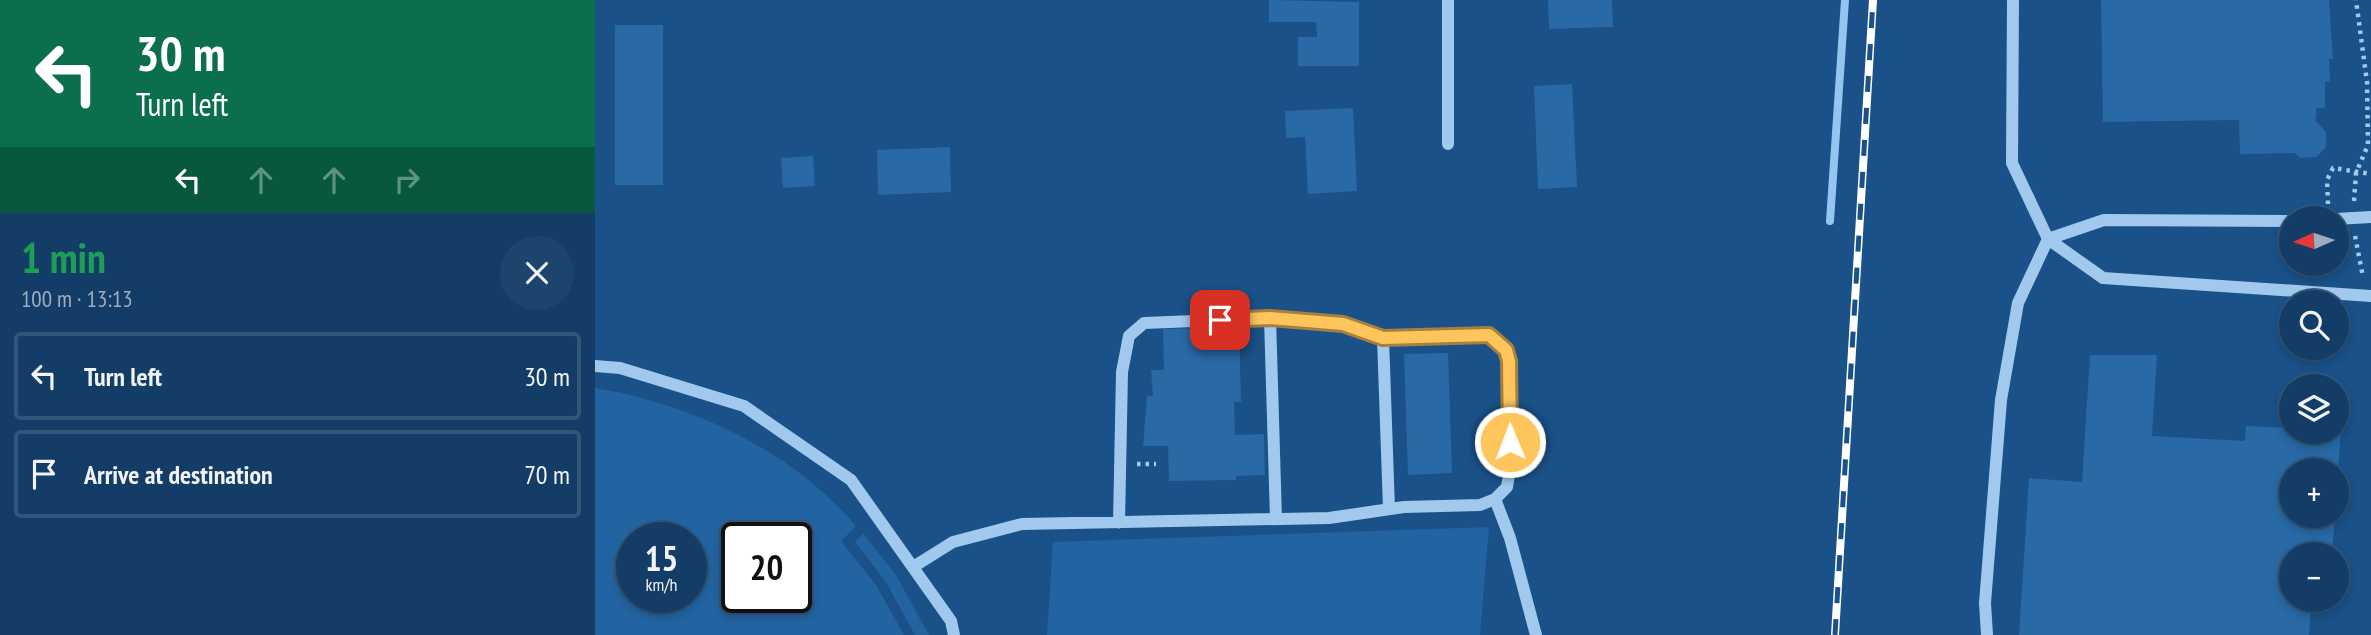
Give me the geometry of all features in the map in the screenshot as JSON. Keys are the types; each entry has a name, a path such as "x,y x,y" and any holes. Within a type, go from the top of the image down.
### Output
{"street":[{"path":"1448,0 1448,144"},
{"path":"2013,0 2012,163 2048,239 2103,278 2368,295"},
{"path":"2349,218 2371,217"},
{"path":"1987,635 1985,603 2001,400 2018,303 2048,239 2104,220 2279,221"},
{"path":"1270,318 1276,519"},
{"path":"913,567 953,542 1022,524 1119,523 1329,518 1389,509 1480,505 1495,499 1507,487 1510,469 1506,350 1489,335 1383,338 1343,324 1270,318 1144,323 1129,336 1122,372 1119,523"},
{"path":"1383,338 1389,509"},
{"path":"595,366 620,368 744,406 851,480 951,621 954,635"},
{"path":"1495,499 1510,538 1536,635"}],"path":[{"path":"2354,202 2356,173 2368,145 2367,82 2356,0"},
{"path":"2327,180 2333,168 2371,174"},
{"path":"2355,236 2368,295"},
{"path":"1136,464 1156,464"}],"shaded area":[{"path":"595,388 631,395 703,419 771,453 802,475 856,526 841,541 876,585 904,635 595,635"},
{"path":"1489,527 1480,635 1047,635 1053,542"},
{"path":"863,533 896,575 929,635 915,635 886,582 855,542"}],"building":[{"path":"1269,0 1359,2 1359,66 1298,66 1298,37 1317,37 1316,22 1269,22"},
{"path":"1548,0 1612,0 1613,27 1549,29"},
{"path":"2101,0 2329,0 2333,59 2329,59 2330,81 2325,82 2325,108 2316,108 2314,119 2326,132 2326,147 2316,157 2300,158 2295,153 2240,154 2239,120 2103,122"},
{"path":"615,25 663,25 663,185 615,185"},
{"path":"1572,84 1577,187 1538,189 1534,86"},
{"path":"1353,108 1357,191 1308,194 1305,137 1286,138 1285,111"},
{"path":"950,147 951,192 878,195 877,150"},
{"path":"813,156 815,186 783,188 781,158"},
{"path":"1239,327 1241,402 1234,402 1235,435 1264,434 1265,475 1236,476 1236,480 1169,481 1168,446 1143,446 1147,396 1153,396 1151,370 1164,370 1163,329"},
{"path":"1448,353 1452,473 1408,475 1404,354"},
{"path":"2090,355 2157,355 2152,436 2245,441 2246,426 2279,427 2279,444 2340,444 2339,458 2279,458 2279,528 2334,528 2333,542 2279,542 2279,612 2311,612 2309,635 2019,635 2029,478 2082,482"}],"waterway":[{"path":"1830,221 1845,0"}],"railway":[{"path":"1835,635 1873,0"}],"route":[{"path":"1220,320 1270,318 1343,324 1383,338 1489,335 1499,341 1506,350 1509,361 1510,442"}]}
